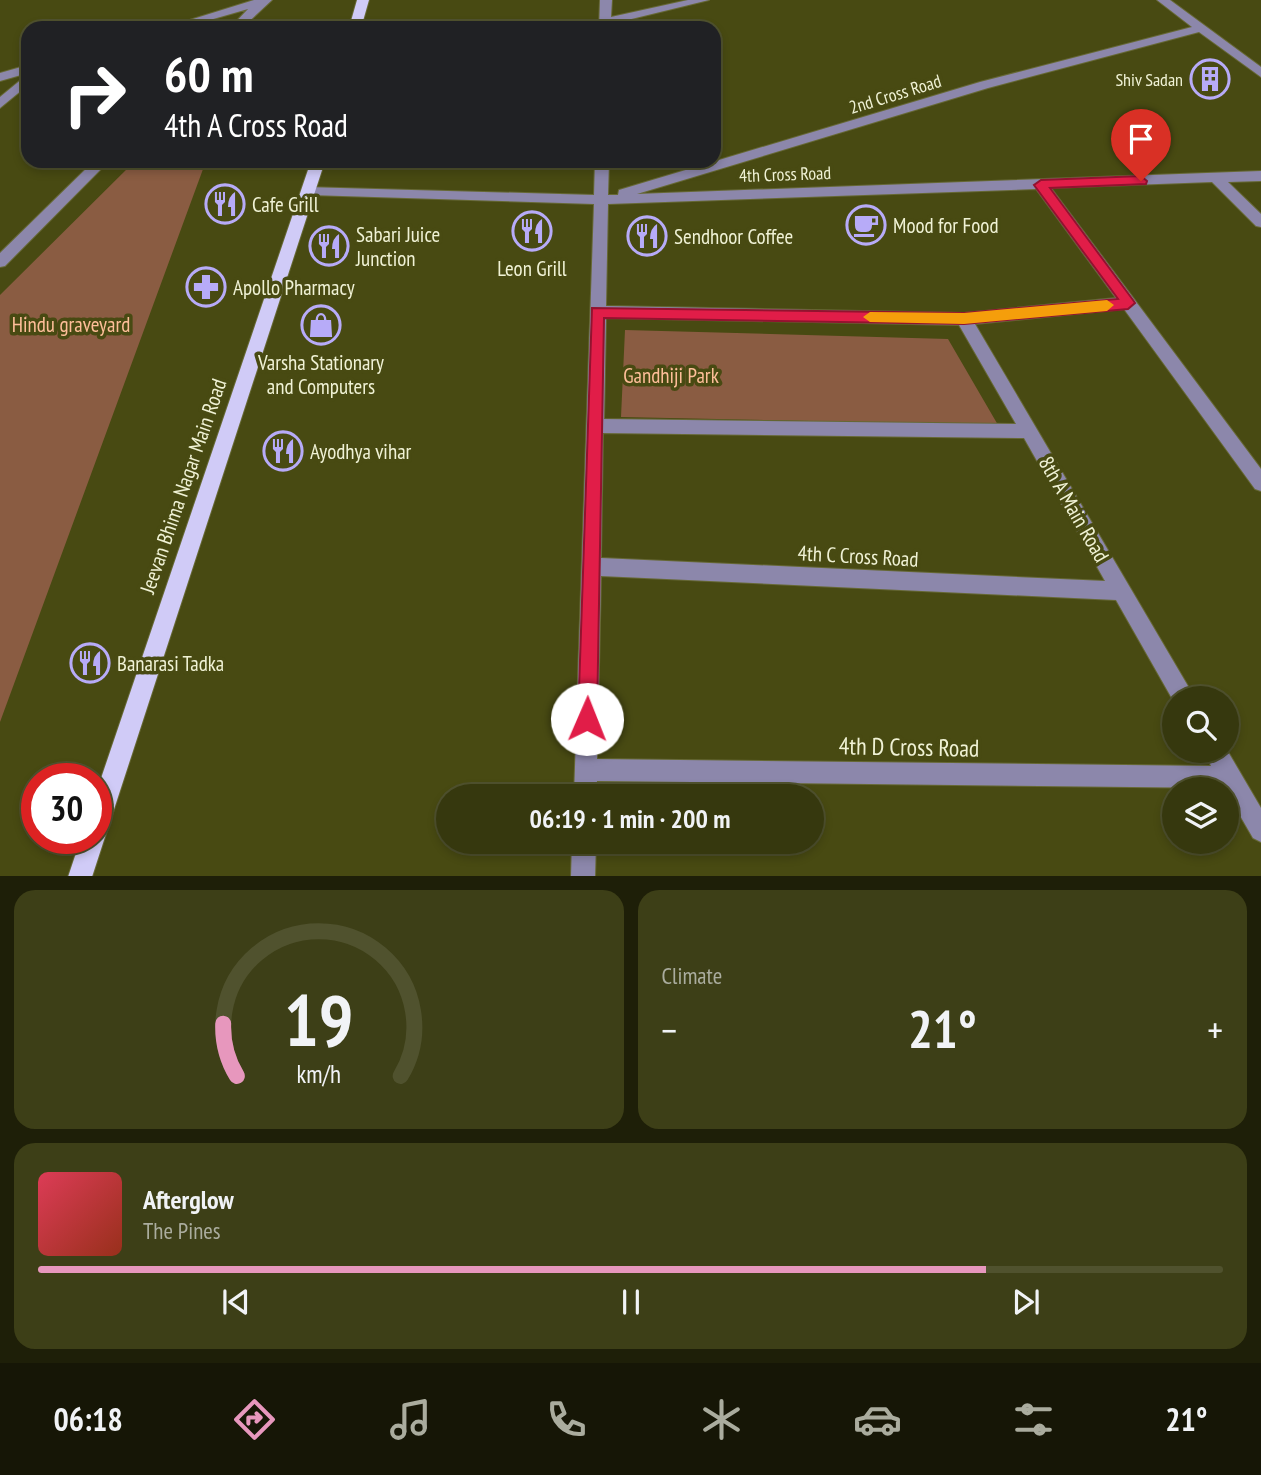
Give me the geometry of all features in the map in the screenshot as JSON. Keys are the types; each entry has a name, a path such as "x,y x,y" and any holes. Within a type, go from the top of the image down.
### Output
{"main road":[{"path":"357,21 363,0"},
{"name":"Jeevan Bhima Nagar Main Road","path":"112,780 316,168"},
{"path":"80,876 88,854"}],"street":[{"path":"194,21 264,0"},
{"path":"243,21 264,0"},
{"path":"605,21 606,0"},
{"path":"621,21 704,0"},
{"path":"1163,0 1261,73"},
{"name":"2nd Cross Road","path":"721,164 984,86 1201,28"},
{"path":"0,77 21,71"},
{"path":"0,104 21,84"},
{"path":"0,262 95,168"},
{"path":"585,784 602,168"},
{"name":"2nd Cross Road","path":"601,200 709,168"},
{"name":"4th Cross Road","path":"310,190 601,200 1261,176"},
{"path":"1216,178 1261,222"},
{"path":"1041,185 1261,483"},
{"path":"597,312 964,319 1128,303"},
{"name":"8th A Main Road","path":"964,319 1177,686"},
{"path":"594,426 1029,431"},
{"name":"4th C Cross Road","path":"591,567 1122,591"},
{"path":"1222,763 1230,777"},
{"name":"4th D Cross Road","path":"586,770 1230,777"},
{"path":"1239,792 1261,830"},
{"path":"583,876 584,854"}],"green space":[{"name":"Hindu graveyard","path":"128,168 203,168 0,722 0,295"},
{"name":"Gandhiji Park","path":"625,330 948,339 998,425 621,417"}],"slow traffic":[{"path":"870,317 964,319 1107,305"}],"place":[{"name":"Shiv Sadan","path":"1210,79"},
{"name":"Cafe Grill","path":"225,204"},
{"name":"Mood for Food","path":"866,225"},
{"name":"Leon Grill","path":"532,231"},
{"name":"Sendhoor Coffee","path":"647,236"},
{"name":"Sabari Juice Junction","path":"329,246"},
{"name":"Apollo Pharmacy","path":"206,287"},
{"name":"Varsha Stationary and Computers","path":"321,325"},
{"name":"Ayodhya vihar","path":"283,451"},
{"name":"Banarasi Tadka","path":"90,663"}],"route":[{"path":"587,719 597,312 964,319 1128,303 1041,185 1141,181"}]}
